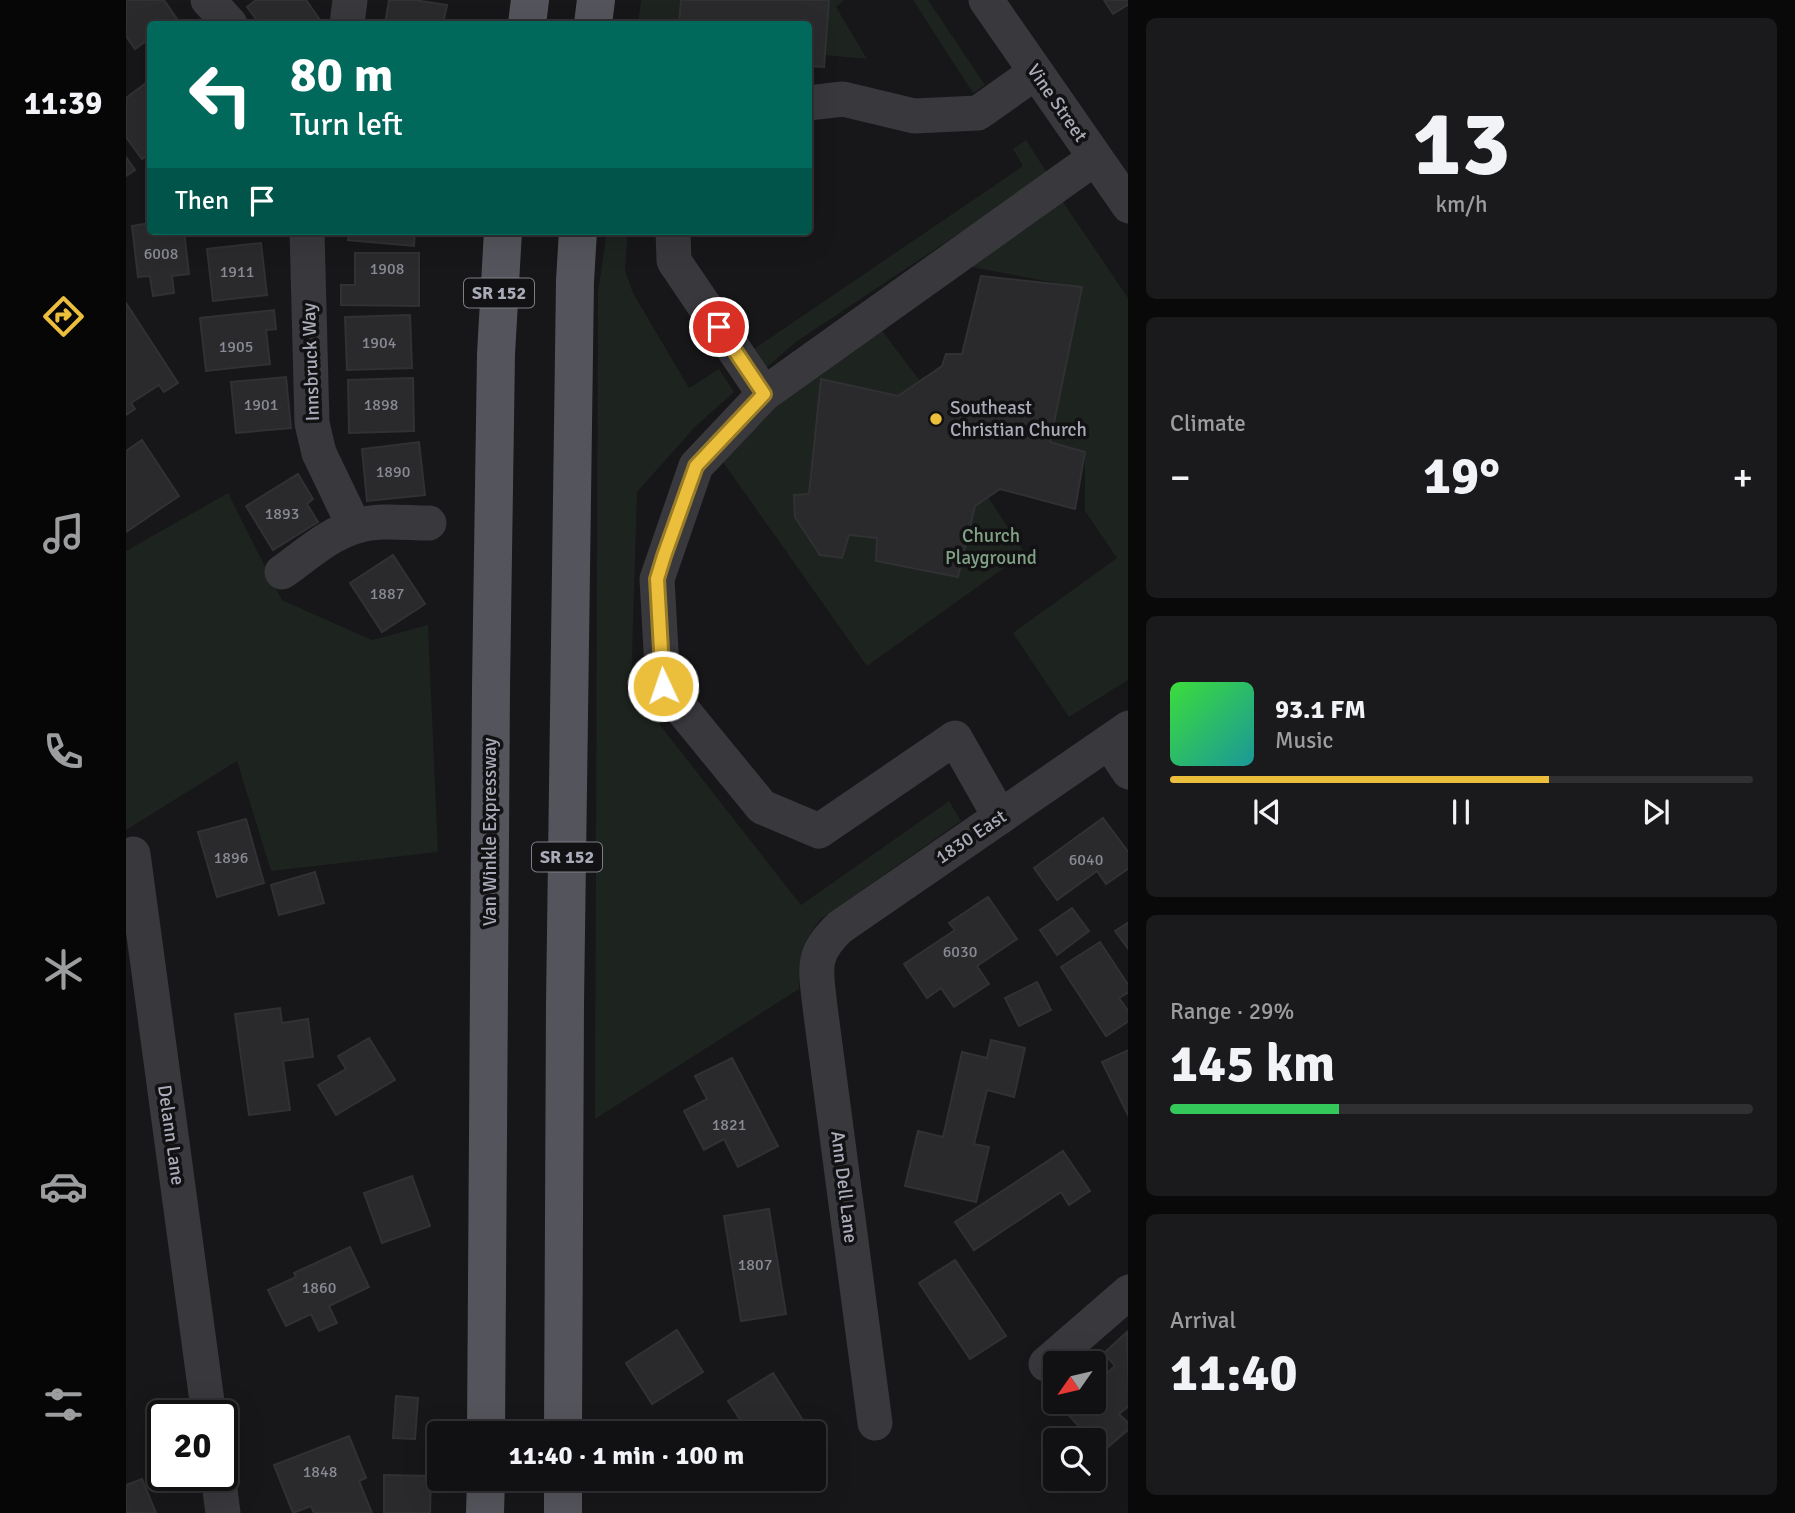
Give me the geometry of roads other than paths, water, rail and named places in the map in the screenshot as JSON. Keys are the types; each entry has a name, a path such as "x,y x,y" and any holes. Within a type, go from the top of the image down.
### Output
{"main road":[{"path":"527,21 530,0"},
{"path":"593,21 596,0"},
{"name":"Van Winkle Expressway","path":"486,1421 491,632 496,355 503,235"},
{"name":"SR 152","path":"563,1421 569,683 578,235"},
{"path":"485,1513 486,1491"},
{"path":"563,1491 563,1513"}],"street":[{"path":"208,0 227,21"},
{"path":"347,21 350,0"},
{"name":"Vine Street","path":"986,0 1128,206"},
{"path":"812,103 843,99 914,116 978,113 1036,72"},
{"path":"1000,817 955,738 819,831 762,807 663,686 657,579 696,466 764,394 1095,158"},
{"name":"Innsbruck Way","path":"307,235 314,436 319,453 354,526"},
{"path":"673,235 674,261 764,394"},
{"path":"282,572 354,526 374,523 429,523"},
{"path":"1118,735 1128,772"},
{"name":"1830 East","path":"820,950 840,927 1118,735"},
{"name":"Delann Lane","path":"133,855 207,1400"},
{"name":"Ann Dell Lane","path":"820,950 817,975 820,1007 875,1423"},
{"path":"1061,1351 1128,1292"},
{"path":"220,1491 223,1513"}],"place":[{"name":"Southeast Christian Church","path":"936,419"}],"park label":[{"name":"Church Playground","path":"991,547"}]}
